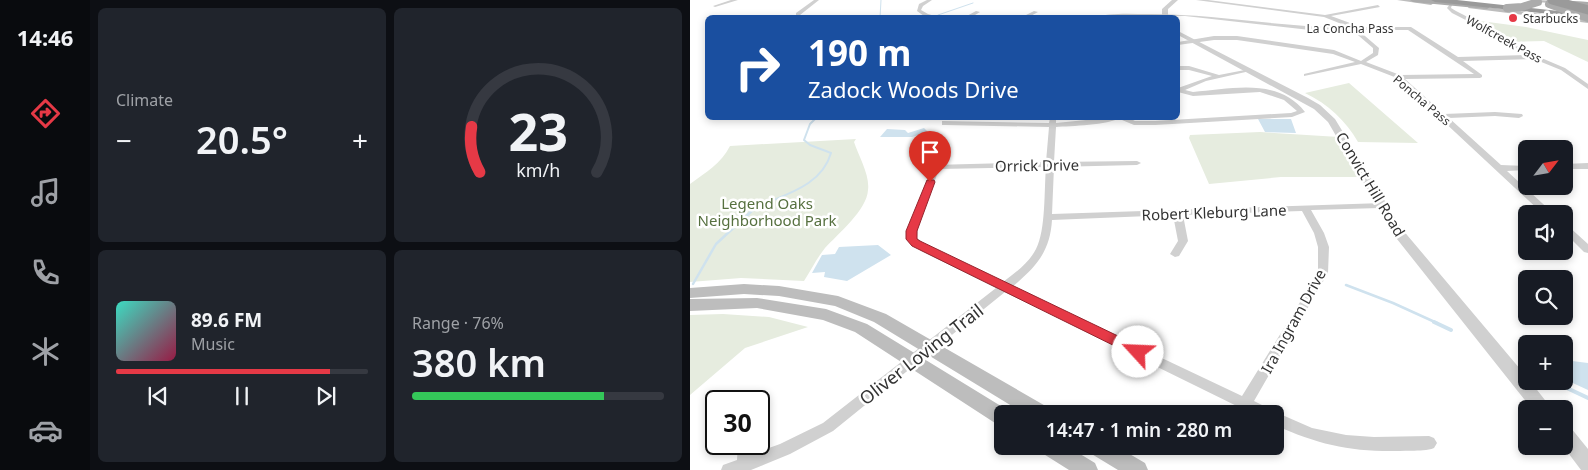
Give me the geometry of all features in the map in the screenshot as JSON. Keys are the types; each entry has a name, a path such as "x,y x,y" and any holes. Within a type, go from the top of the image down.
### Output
{"highway":[{"path":"1435,0 1588,15"},
{"path":"1564,0 1588,4"},
{"path":"1552,2 1588,15"},
{"path":"1482,3 1588,15"}],"main road":[{"path":"1400,0 1450,5 1482,3 1588,15"},
{"path":"1414,0 1522,7 1538,0 1588,4"},
{"path":"690,292 744,289 779,291 838,301 880,318 1027,405"},
{"path":"690,305 757,303 826,315 860,328 994,412"},
{"path":"1063,455 1087,470"},
{"path":"1112,455 1137,470"}],"street":[{"path":"716,6 736,0"},
{"path":"798,14 817,0"},
{"path":"926,15 919,10 921,5 930,0"},
{"path":"1164,15 1167,6 1175,0"},
{"path":"1198,0 1325,16 1344,22 1376,48 1377,51 1374,56 1363,62 1306,75"},
{"name":"Wolfcreek Pass","path":"1450,5 1449,8 1452,11 1497,34 1534,57 1563,69 1588,87"},
{"path":"1131,6 1132,15"},
{"path":"1325,16 1378,6"},
{"path":"971,15 978,12"},
{"path":"1029,15 1036,12"},
{"name":"La Concha Pass","path":"1180,16 1209,17 1311,29 1409,28 1457,58 1480,76 1399,77"},
{"name":"Convict Hill Road","path":"1180,34 1305,100 1317,107 1332,121 1397,231 1536,400"},
{"name":"Poncha Pass","path":"1180,44 1214,38 1237,38 1327,50 1399,77 1539,205"},
{"path":"1457,58 1534,57"},
{"path":"1180,68 1198,70 1215,77"},
{"path":"1180,89 1215,77 1248,70"},
{"path":"1129,120 1134,123 1155,123 1292,115 1301,112 1286,100 1264,90 1193,94 1180,91"},
{"path":"1442,116 1495,114 1519,116"},
{"path":"947,120 1103,120"},
{"name":"Oliver Loving Trail","path":"729,470 744,467 797,444 828,427 1026,270 1038,256 1044,242 1048,218 1053,120"},
{"name":"Orrick Drive","path":"1005,287 925,248 912,239 913,228 936,167 1137,163"},
{"path":"1573,167 1588,166"},
{"path":"1500,168 1518,168"},
{"name":"Robert Kleburg Lane","path":"1048,218 1380,205"},
{"name":"Ira Ingram Drive","path":"1245,403 1323,273 1326,256 1323,239 1306,209"},
{"path":"1175,254 1183,241 1178,214"},
{"path":"1573,236 1588,236"},
{"path":"1573,236 1588,250"},
{"path":"1005,287 1249,405"},
{"path":"1284,422 1316,436 1342,442 1367,445 1430,443"},
{"path":"1573,445 1588,464"}],"green space":[{"path":"1473,20 1526,27 1588,40 1588,62 1544,41 1511,42"},
{"path":"1349,83 1418,143 1358,142 1336,114 1321,102 1305,93"},
{"path":"1260,132 1339,137 1358,177 1281,177 1209,184 1189,138 1190,135"},
{"name":"Legend Oaks Neighborhood Park","path":"856,139 854,142 867,178 868,190 866,198 863,206 851,221 822,252 804,281 741,278 690,282 690,184 718,163 730,146"},
{"path":"723,314 769,317 808,327 745,348 690,395 690,315"}],"water":[{"path":"1258,119 1291,119 1296,133 1265,132"},
{"path":"924,128 928,132 912,137 880,137 887,129 905,130 908,133"},
{"path":"878,245 891,255 847,281 824,277 825,272 812,273 822,255 835,254 839,247"},
{"path":"1573,361 1588,363 1588,390 1573,383"}],"waterway":[{"path":"880,15 881,0"},
{"path":"938,15 973,3"},
{"path":"755,208 799,189 819,175 826,165 831,153 810,145 804,140 810,124 814,120"},
{"path":"693,284 716,244 755,208"},
{"path":"1346,285 1393,303 1437,323"},
{"path":"1434,322 1451,330"},
{"path":"1571,390 1588,398"}],"place":[{"name":"Starbucks","path":"1513,18"}],"route":[{"path":"930,182 912,231 911,237 916,244 1138,352"}]}
